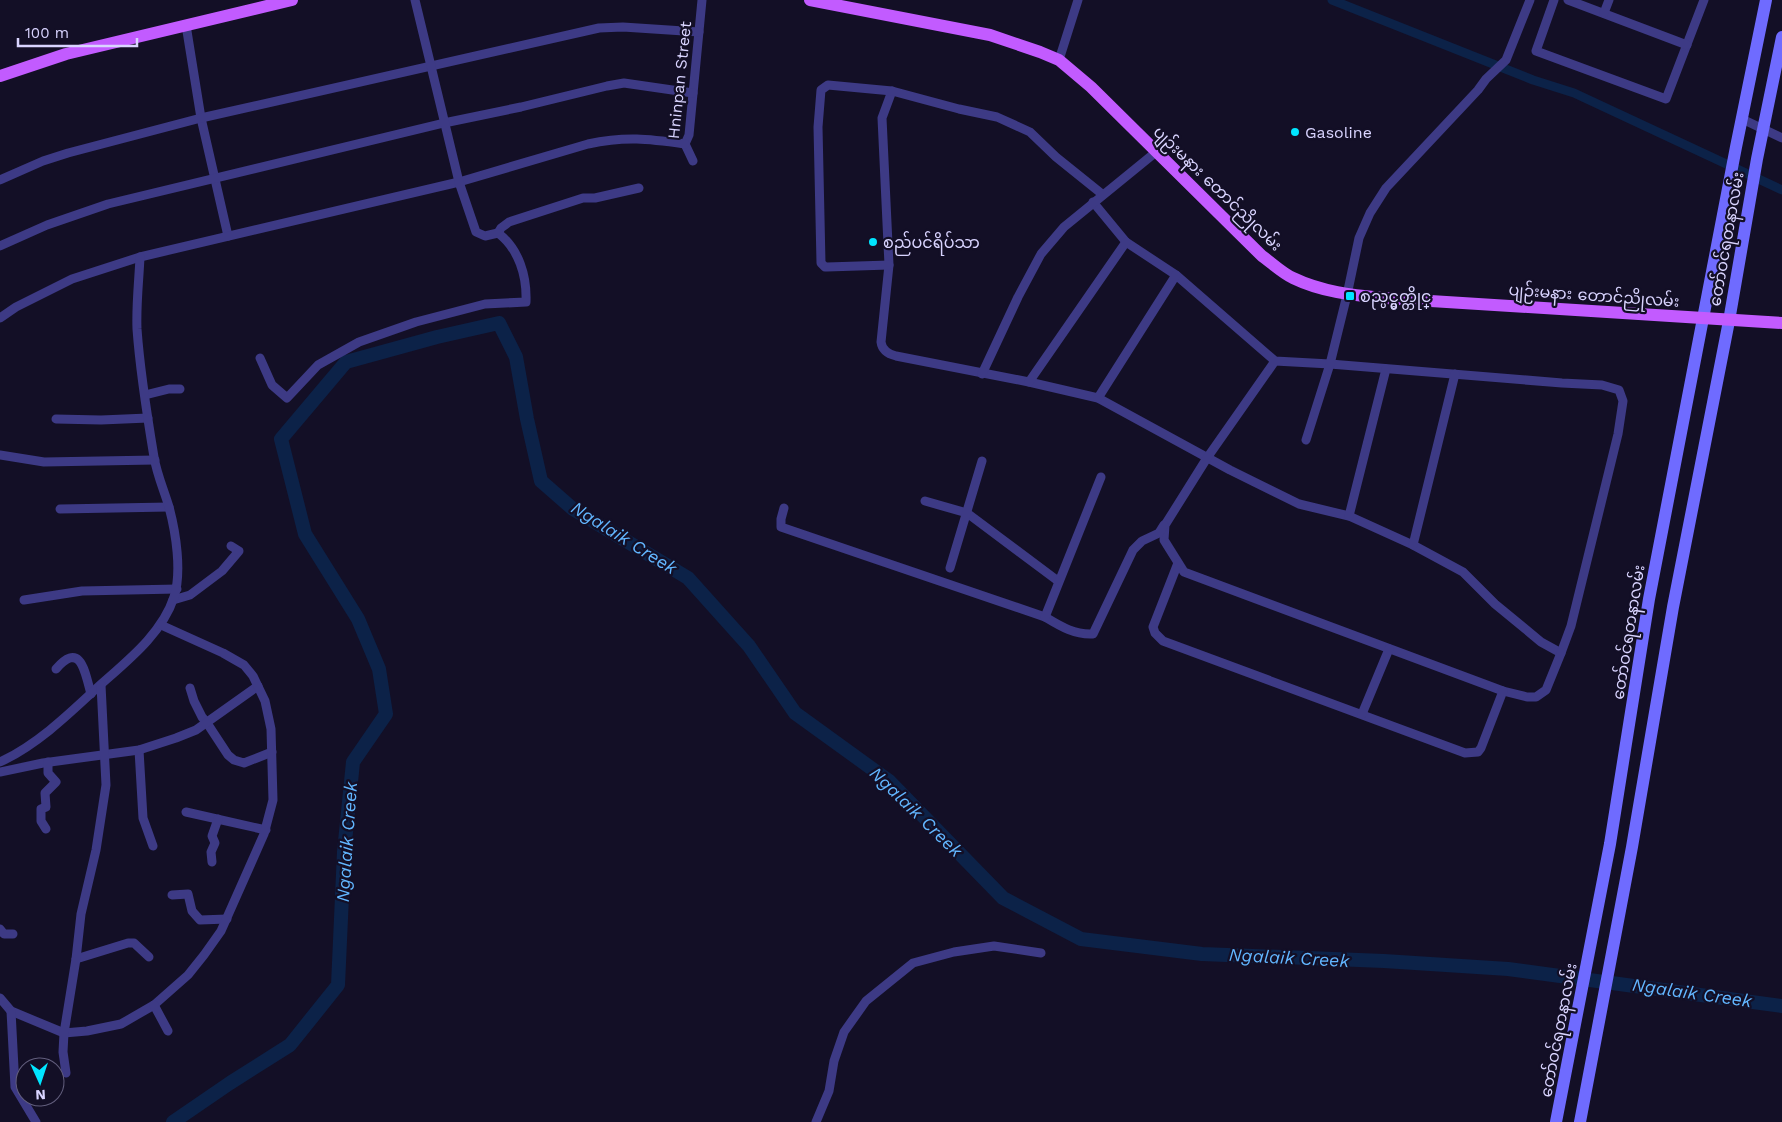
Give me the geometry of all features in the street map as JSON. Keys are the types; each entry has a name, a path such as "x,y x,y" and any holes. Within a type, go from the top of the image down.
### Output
{"main road":[{"path":"0,76 66,54 186,25 245,6 292,0"},
{"name":"ပျဉ်းမနား တောင်ညိုလမ်း","path":"810,0 990,35 1060,60 1092,87 1262,256 1291,277 1318,288 1347,295 1782,323"},
{"name":"တော်ဝင်ရတနာလမ်း","path":"1556,1122 1610,844 1649,599 1728,186 1766,0"},
{"name":"တော်ဝင်ရတနာလမ်း","path":"1580,1122 1632,847 1673,607 1729,320 1757,158 1782,37"}],"street":[{"path":"415,0 459,182 476,232 485,236 498,233 509,222 583,198 595,198 639,188"},
{"name":"Hninpan Street","path":"693,161 685,144 689,135 702,0"},
{"path":"1060,60 1078,0"},
{"path":"1306,440 1330,364 1359,238 1370,212 1386,188 1478,90 1486,79 1506,60 1530,0"},
{"path":"1554,0 1536,51 1666,99 1704,0"},
{"path":"1568,0 1687,45"},
{"path":"1604,13 1609,0"},
{"path":"186,25 201,118 228,236"},
{"path":"0,180 43,161 68,153 201,118 599,28 623,27 699,32"},
{"path":"0,246 47,225 108,204 444,123 521,108 615,84 624,83 693,93"},
{"path":"889,265 825,267 821,263 818,127 821,90 826,86 892,91 997,117 1030,132 1056,157 1102,194"},
{"path":"892,91 882,118 889,265 881,342 886,351 896,356 1029,382 1098,398 1207,458 1299,504 1349,516 1463,572 1496,604 1541,642 1561,653"},
{"path":"1742,119 1782,138"},
{"path":"0,318 16,307 72,279 140,257 459,182 608,140 645,139 685,144"},
{"path":"982,374 1018,297 1041,254 1064,227 1102,194 1156,152"},
{"path":"1093,202 1126,242 1176,275 1275,362 1330,364 1602,385 1619,390 1623,401 1618,434 1571,626 1546,690 1536,696 1527,697 1503,691 1184,572 1164,540 1165,525"},
{"path":"260,358 272,385 288,398 318,365 359,342 416,322 485,304 526,302 526,285 520,262 507,240 498,233"},
{"path":"1029,382 1126,242"},
{"path":"0,762 28,746 91,694 142,646 160,626 177,589 178,567 175,535 169,506 160,484 155,460 137,328 140,257"},
{"path":"1098,398 1176,275"},
{"path":"784,508 781,519 782,527 1045,617 1064,629 1083,634 1093,634 1133,550 1142,541 1159,533 1207,458 1275,362"},
{"path":"1349,516 1386,369"},
{"path":"1413,546 1455,374"},
{"path":"146,396 169,389 180,389"},
{"path":"56,419 148,418"},
{"path":"0,455 44,462 155,460"},
{"path":"950,568 982,461"},
{"path":"1045,617 1100,477"},
{"path":"925,501 966,513 1058,581"},
{"path":"60,509 169,506"},
{"path":"173,600 190,595 229,564 239,551 231,546"},
{"path":"1178,563 1153,627 1158,638 1163,641 1465,753 1474,753 1481,748 1503,691"},
{"path":"24,600 82,591 177,589"},
{"path":"0,998 11,1011 64,1033 87,1031 120,1024 154,1005 188,974 204,956 227,920 266,830 273,800 271,729 268,714 253,676 244,665 213,648 160,626"},
{"path":"1362,714 1389,649"},
{"path":"56,669 65,659 71,657 78,660 83,666 91,694"},
{"path":"66,1073 63,1052 64,1033 81,914 96,850 106,785 101,685"},
{"path":"0,772 48,762 139,750 176,738 208,723 258,686"},
{"path":"190,688 198,710 228,755 239,762 250,762 272,752"},
{"path":"139,750 144,822 153,846"},
{"path":"46,829 41,821 41,809 46,807 45,793 56,782 48,773 48,762"},
{"path":"186,812 266,830"},
{"path":"212,862 211,852 214,844 212,836 218,819"},
{"path":"172,895 188,894 192,911 200,920 227,920"},
{"path":"0,929 4,934 12,934"},
{"path":"76,959 128,943 134,944 149,957"},
{"path":"816,1122 829,1091 834,1061 844,1032 866,1001 914,963 954,952 994,946 1041,953"},
{"path":"154,1005 168,1031"},
{"path":"11,1011 15,1087 36,1122"}],"waterway":[{"path":"1332,0 1533,80 1574,93 1782,190"},
{"name":"Ngalaik Creek","path":"173,1122 290,1045 338,985 344,852 353,762 386,714 379,669 358,619 305,534 281,439 346,362 437,337 499,323 516,357 541,481 573,509 688,578 749,646 795,713 889,781 1003,898 1081,939 1202,954 1384,961 1508,969 1782,1006"}],"place":[{"name":"Gasoline","path":"1295,132"},
{"name":"စည်ပင်ရိပ်သာ","path":"873,242"},
{"name":"စည္ပင္မွတ္တိုင္","path":"1350,296"}]}
